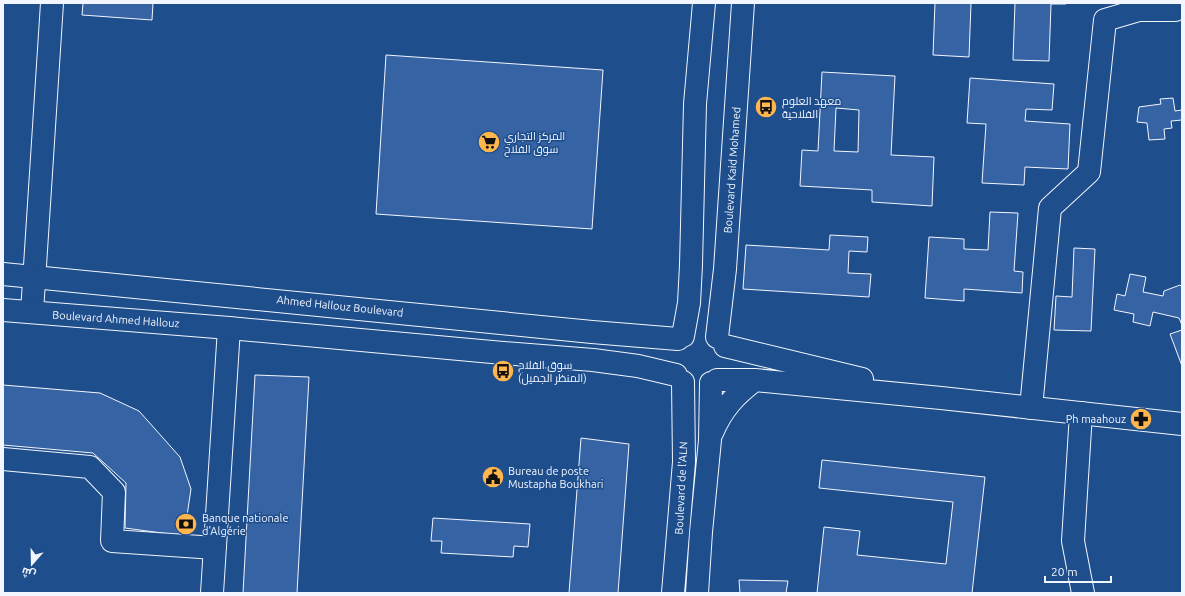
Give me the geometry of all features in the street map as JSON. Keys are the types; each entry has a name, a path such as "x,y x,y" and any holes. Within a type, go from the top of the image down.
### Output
{"main road":[{"path":"32,312 33,276 52,3"},
{"path":"680,337 689,332 704,330 711,332 721,342 728,354 726,369 722,375 714,382 705,386 690,386 679,378 672,368 670,360 673,346 680,337 689,303 695,104 704,3"},
{"name":"Boulevard Kaid Mohamed","path":"721,342 743,3"},
{"path":"1031,408 1050,208 1089,172 1105,20 1139,10 1175,10"},
{"name":"Ahmed Hallouz Boulevard","path":"3,274 585,331 680,337"},
{"name":"Boulevard Ahmed Hallouz","path":"3,310 228,328"},
{"path":"212,593 228,328 593,360 638,366 679,378"},
{"path":"721,342 941,398"},
{"name":"Boulevard de l'ALN","path":"673,593 684,462 679,378"},
{"path":"714,382 755,380 1182,424"},
{"path":"710,440 717,422 727,406 740,392 755,380"},
{"name":"Boulevard de l'ALN","path":"697,593 714,382"},
{"path":"1081,413 1073,542 1083,593"},
{"path":"3,459 90,467 114,492 112,542 215,548"}],"building":[{"path":"83,3 153,3 152,20 82,15"},
{"path":"935,3 971,3 969,57 933,55"},
{"path":"1015,3 1066,3 1051,4 1049,61 1013,60"},
{"name":"المركز التجاري سوق الفلاح","path":"386,55 603,70 592,229 376,214"},
{"path":"822,72 895,76 891,155 934,157 932,206 872,202 872,190 800,186 802,150 818,151","holes":["836,108 859,110 858,152 834,151"]},
{"path":"970,78 1054,84 1052,110 1026,109 1025,121 1070,124 1068,169 1025,167 1024,185 982,183 986,124 967,123"},
{"path":"1173,98 1175,111 1182,110 1182,120 1171,121 1172,128 1164,129 1165,139 1149,140 1147,123 1137,122 1139,107 1161,104 1160,99"},
{"path":"990,212 1018,213 1014,271 1023,272 1022,293 964,289 964,301 925,298 929,237 964,239 964,249 988,250"},
{"path":"830,235 868,237 867,252 849,251 848,273 871,274 869,297 743,289 746,245 829,250"},
{"path":"1074,248 1095,249 1091,331 1054,330 1056,296 1072,297"},
{"path":"1130,274 1146,277 1143,292 1163,296 1164,291 1180,285 1182,287 1182,325 1179,318 1153,312 1150,326 1133,322 1134,314 1114,310 1117,294 1125,296"},
{"path":"1182,330 1182,366 1170,334"},
{"path":"255,375 309,377 297,593 243,593"},
{"path":"3,385 100,393 139,411 180,457 191,489 184,536 125,528 126,483 93,453 3,445"},
{"path":"581,438 629,444 618,593 569,593"},
{"path":"822,460 985,477 972,593 817,593 824,527 860,531 857,555 946,564 953,502 819,488"},
{"path":"433,518 530,524 528,547 514,546 513,557 441,553 442,541 431,541"},
{"path":"739,580 788,581 786,593 740,593"}],"place":[{"name":"معهد العلوم الفلاحية","path":"766,107"},
{"name":"المركز التجاري سوق الفلاح","path":"489,142"},
{"name":"سوق الفلاح (المنظر الجميل)","path":"503,371"},
{"name":"Ph maahouz","path":"1141,419"},
{"name":"Bureau de poste Mustapha Boukhari","path":"493,477"},
{"name":"Banque nationale d'Algérie","path":"186,524"}]}
